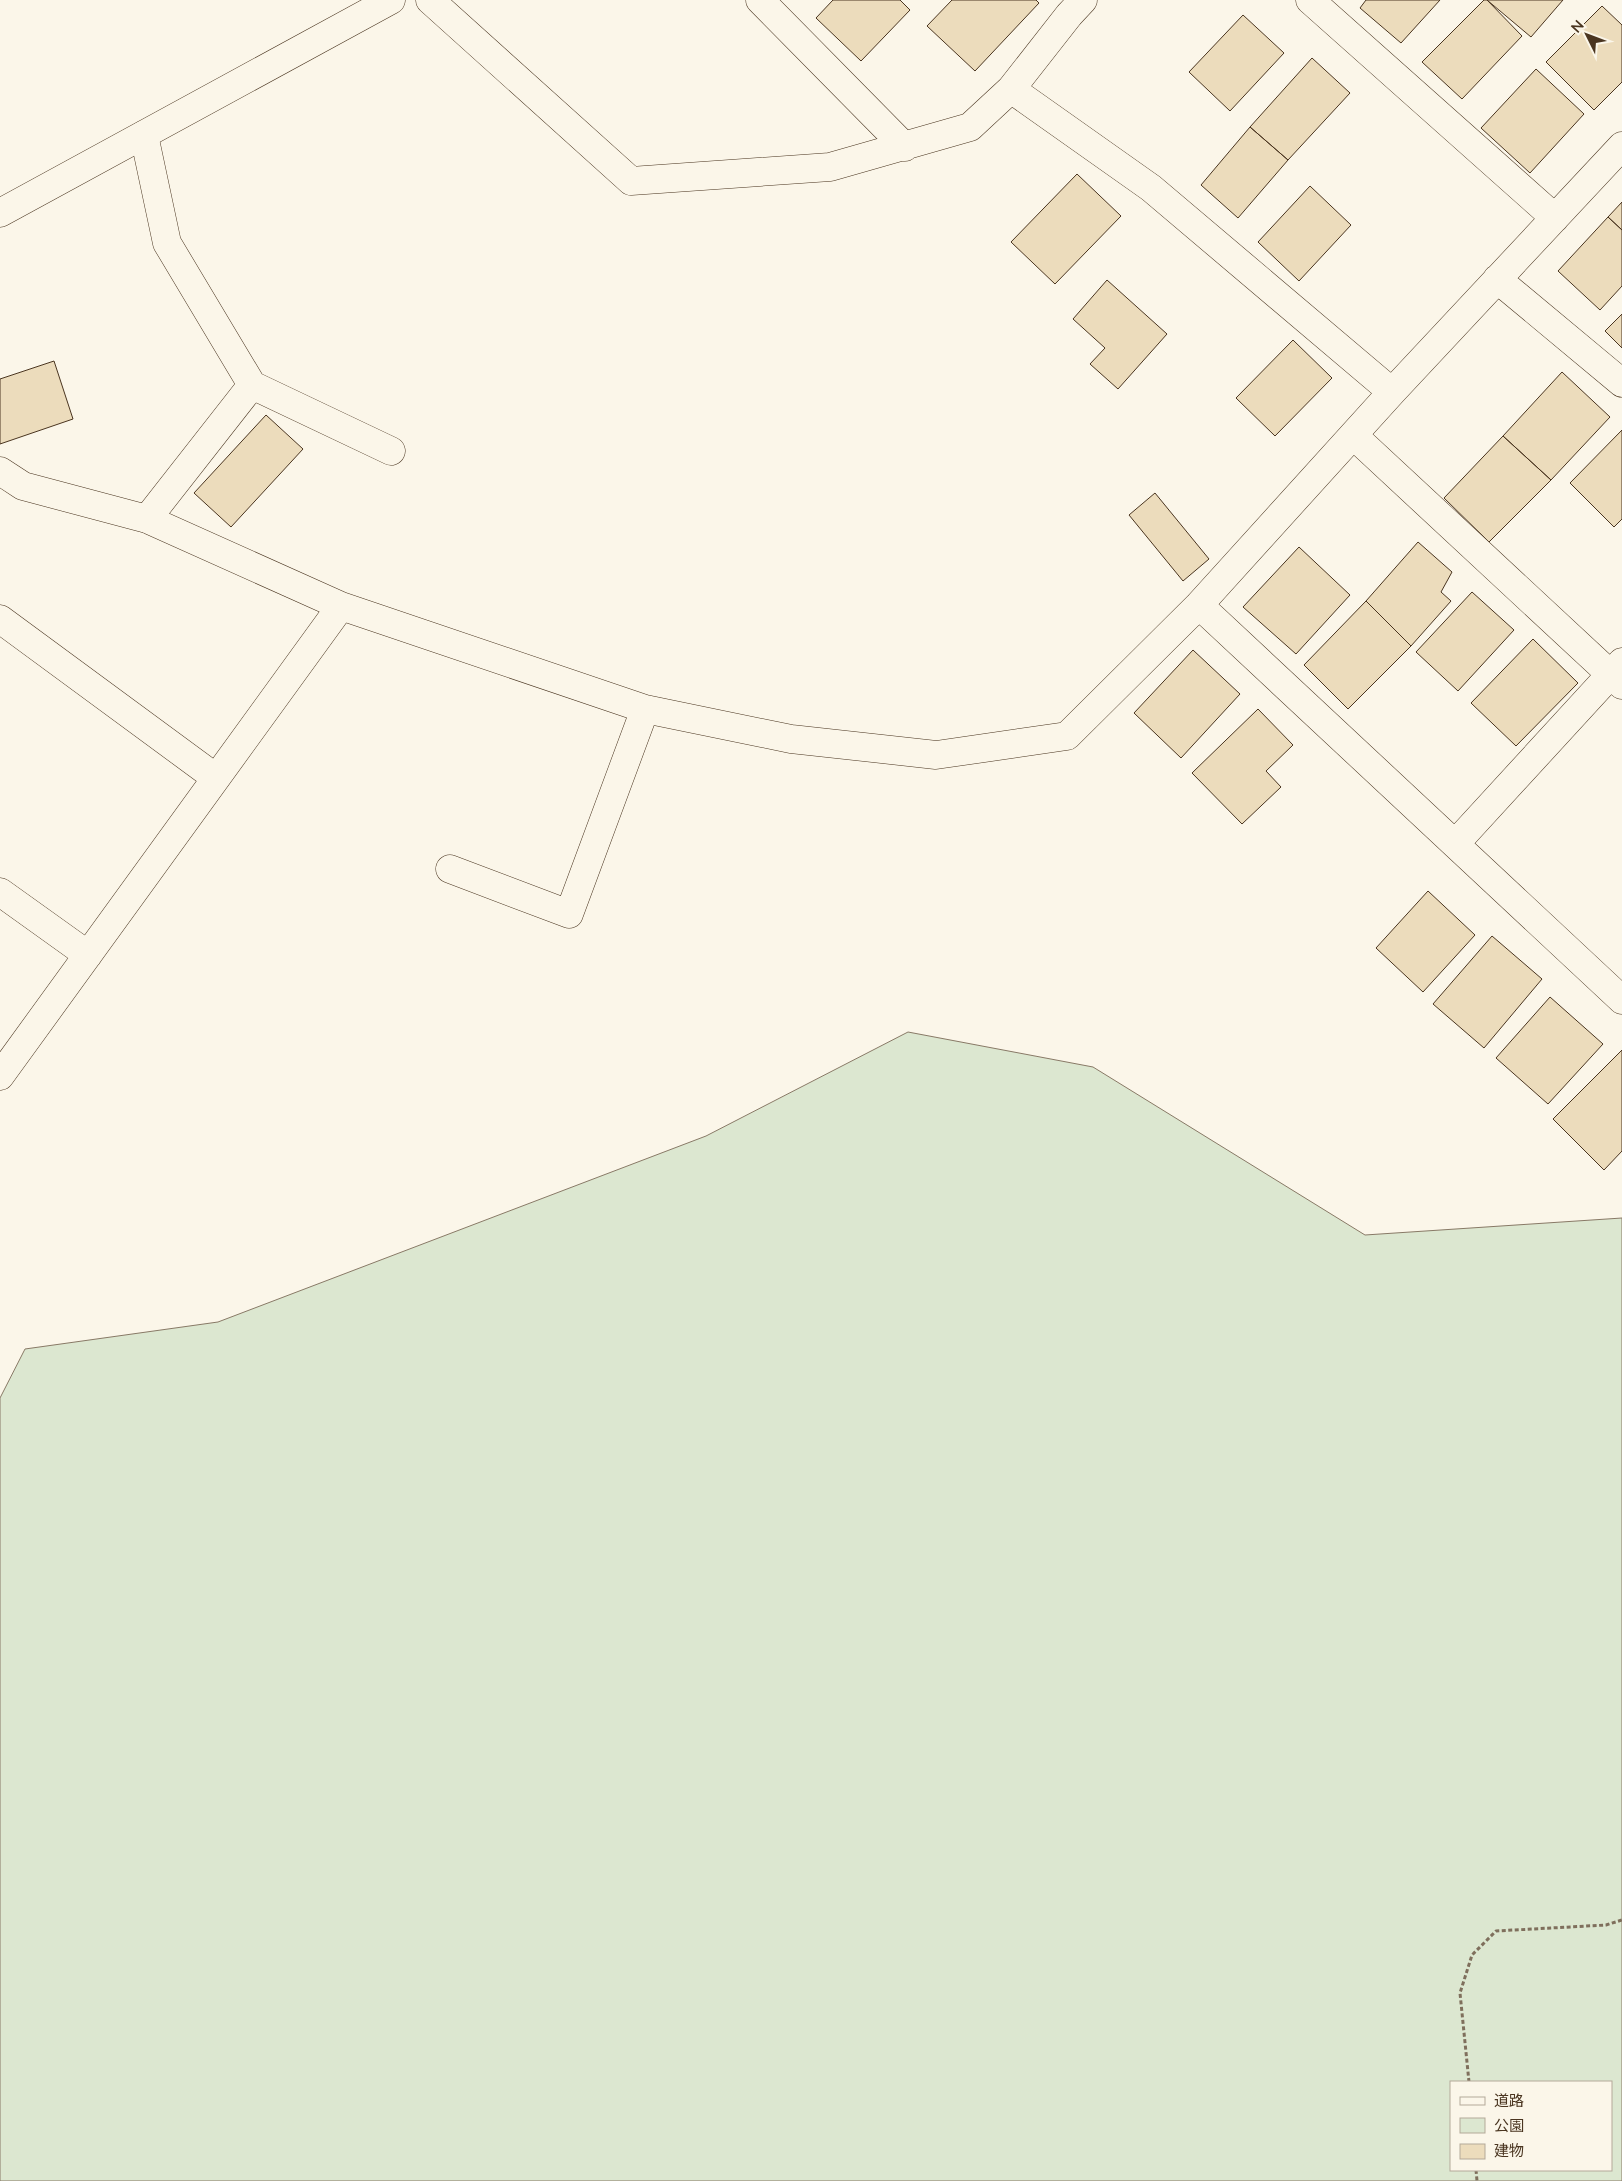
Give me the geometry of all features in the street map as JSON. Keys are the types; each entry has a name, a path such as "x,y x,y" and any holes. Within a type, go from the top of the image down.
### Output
{"street":[{"path":"0,213 391,0"},
{"path":"430,0 631,181 830,167 970,127 1011,89 1069,5"},
{"path":"760,0 905,147"},
{"path":"1310,0 1555,218"},
{"path":"1011,89 1151,188 1392,392"},
{"path":"144,135 167,243 252,385 391,451"},
{"path":"0,471 23,486 147,519 341,606 645,709 791,739 936,755 1066,736 1199,605 1392,392 1622,146"},
{"path":"1497,279 1622,383"},
{"path":"147,519 252,385"},
{"path":"1353,435 1618,673 1455,844"},
{"path":"1199,605 1622,1000"},
{"path":"0,1076 341,606"},
{"path":"0,620 216,778"},
{"path":"450,869 570,914 645,709"},
{"path":"0,892 88,956"}],"path":[{"path":"1469,2081 1460,1993 1472,1954 1496,1931 1606,1924 1622,1920"}],"green space":[{"path":"908,1032 1093,1067 1365,1235 1622,1218 1622,2181 0,2181 0,1398 25,1349 218,1322 706,1136"}],"building":[{"path":"833,0 900,0 910,10 861,61 816,18"},
{"path":"952,0 1036,0 1039,3 975,71 927,26"},
{"path":"1366,0 1440,0 1401,43 1360,8"},
{"path":"1484,0 1487,0 1522,36 1462,99 1422,62"},
{"path":"1487,0 1563,0 1531,37"},
{"path":"1602,6 1622,25 1622,82 1594,110 1546,62"},
{"path":"1243,15 1284,53 1230,111 1189,72"},
{"path":"1312,58 1350,93 1288,160 1250,127"},
{"path":"1536,69 1584,114 1530,173 1481,128"},
{"path":"1250,127 1288,160 1238,218 1201,185"},
{"path":"1077,174 1121,216 1055,284 1011,242"},
{"path":"1310,186 1351,225 1299,281 1258,242"},
{"path":"1622,202 1622,230 1608,217"},
{"path":"1608,217 1622,230 1622,286 1600,310 1558,271"},
{"path":"1107,280 1167,334 1118,389 1090,364 1105,348 1073,319"},
{"path":"1622,314 1622,348 1605,331"},
{"path":"1293,340 1332,378 1275,436 1236,398"},
{"path":"54,361 73,419 0,444 0,379"},
{"path":"1562,372 1610,417 1551,480 1503,436"},
{"path":"266,415 303,449 231,527 194,493"},
{"path":"1622,430 1622,519 1614,527 1570,483"},
{"path":"1503,436 1551,480 1489,542 1444,498"},
{"path":"1155,493 1209,559 1183,581 1129,515"},
{"path":"1418,542 1452,572 1441,592 1451,601 1411,646 1366,601"},
{"path":"1299,547 1350,595 1296,654 1243,607"},
{"path":"1472,592 1514,630 1458,691 1416,652"},
{"path":"1366,601 1411,646 1348,709 1304,665"},
{"path":"1533,639 1578,683 1516,746 1471,703"},
{"path":"1193,650 1240,694 1181,758 1134,713"},
{"path":"1258,709 1293,745 1266,771 1281,787 1242,824 1192,773"},
{"path":"1428,891 1475,935 1423,992 1376,948"},
{"path":"1492,936 1542,979 1484,1048 1433,1004"},
{"path":"1550,997 1603,1044 1548,1104 1496,1058"},
{"path":"1622,1050 1622,1151 1604,1170 1553,1119"}]}
